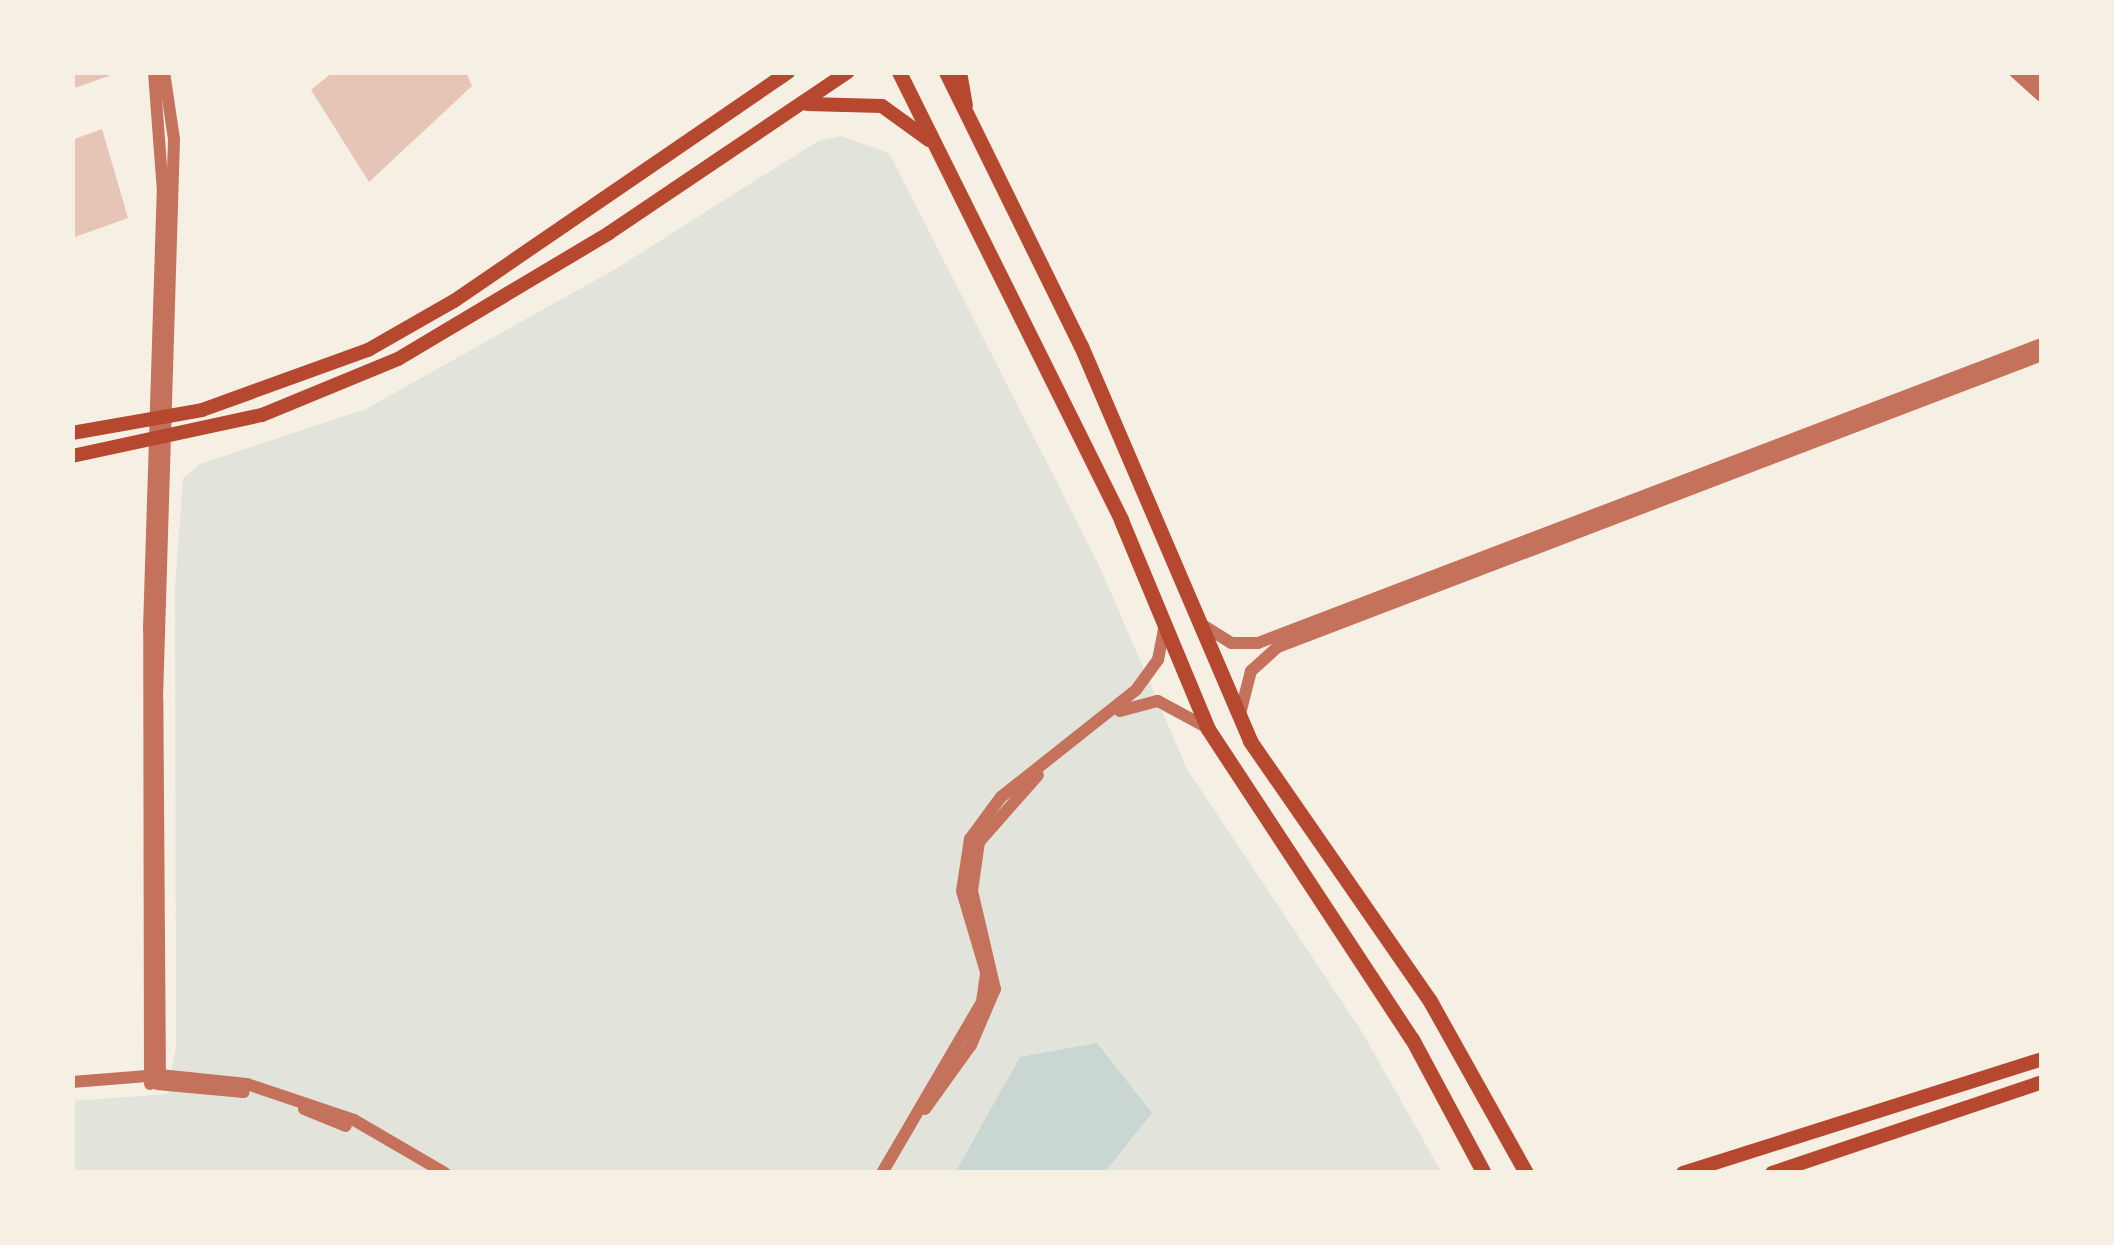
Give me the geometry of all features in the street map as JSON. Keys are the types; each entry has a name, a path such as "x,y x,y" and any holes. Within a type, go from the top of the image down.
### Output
{"main road":[{"path":"72,433 160,419 319,373 410,328 788,72"},
{"path":"72,456 160,441 262,415 398,359 848,72"},
{"path":"899,72 1164,621 1208,729 1412,1039 1484,1173"},
{"path":"946,72 1081,346 1240,721 1292,809 1430,1001 1526,1173"},
{"path":"960,72 972,128"},
{"path":"791,110 833,99 882,106 938,149"},
{"path":"1683,1173 2042,1059"},
{"path":"1772,1173 2042,1082"}],"street":[{"path":"154,72 164,192 155,1079"},
{"path":"160,419 174,139 164,72"},
{"path":"2015,72 2042,96"},
{"path":"2027,72 2042,85"},
{"path":"1201,624 1232,643 1258,643 2042,344"},
{"path":"1240,721 1251,671 1279,647 1562,532 2042,356"},
{"path":"886,1173 964,1040 986,987 962,891 970,839 1001,797 1144,682 1158,660 1164,621"},
{"path":"886,1173 990,1006 995,969 972,891 973,863 991,823 1080,736 1130,704 1173,706 1208,729"},
{"path":"155,1079 290,1103 432,1173"},
{"path":"72,1086 155,1079 247,1084 323,1107 445,1173"}],"shaded area":[{"path":"841,136 889,153 1099,565 1187,769 1362,1032 1442,1173 72,1173 72,1101 167,1094 176,1047 175,589 183,478 200,464 366,409 617,268 818,141"},
{"path":"1097,1043 1152,1113 1104,1173 955,1173 1020,1057"}],"building":[{"path":"72,72 117,72 117,73 72,89"},
{"path":"333,72 466,72 472,86 369,182 311,90"},
{"path":"102,129 128,218 72,238 72,140"}]}
